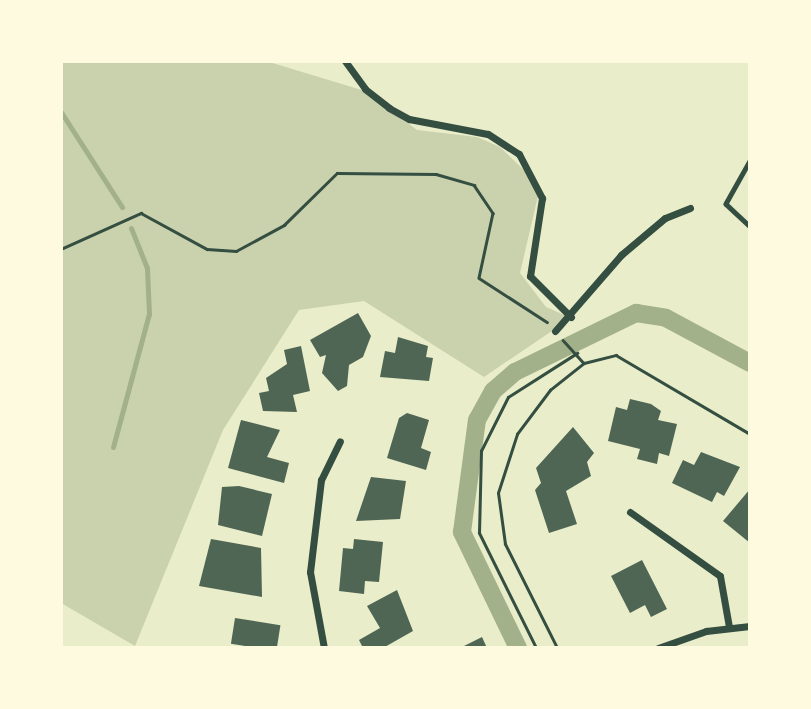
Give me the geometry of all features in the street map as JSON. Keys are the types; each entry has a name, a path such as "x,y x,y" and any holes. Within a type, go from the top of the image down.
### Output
{"street":[{"path":"345,61 365,89 409,119 462,125 519,154 542,198 530,276 571,317"},
{"path":"557,333 621,255 666,218 690,208"},
{"path":"324,648 310,572 321,480 340,441"},
{"path":"630,512 712,566 724,587 729,627"},
{"path":"658,648 729,627 750,626"}],"lane":[{"path":"750,161 726,204 750,226"}],"path":[{"path":"61,249 141,213 206,249 236,251 284,225 337,173 436,174 474,185 493,213 479,278 557,333 584,363"},
{"path":"536,648 479,534 481,451 508,397 577,354"},
{"path":"557,648 505,544 498,493 517,434 550,390 584,363 615,355 750,434"}],"green space":[{"path":"61,61 266,61 365,91 417,130 477,137 500,147 531,177 538,196 520,273 546,307 571,318 484,377 364,301 299,310 223,430 135,646 61,603"}],"building":[{"path":"358,313 371,336 363,357 349,365 347,386 338,391 322,373 326,355 320,357 310,340"},
{"path":"398,337 428,346 426,357 433,358 429,381 380,377 385,351 395,353"},
{"path":"301,346 310,391 293,395 297,412 263,411 259,393 269,391 266,378 287,364 284,350"},
{"path":"630,399 651,404 661,411 658,420 677,424 669,456 659,453 657,464 637,459 640,449 608,441 616,407 627,410"},
{"path":"407,413 429,420 421,448 431,452 426,470 387,458 399,418"},
{"path":"241,420 280,430 267,457 289,463 284,483 228,468"},
{"path":"573,427 594,453 587,462 591,476 566,491 577,524 549,533 535,490 541,483 536,468"},
{"path":"701,452 740,467 724,496 717,492 712,502 672,483 683,460 694,465"},
{"path":"371,477 406,481 400,519 356,521"},
{"path":"239,486 272,494 262,536 218,525 222,487"},
{"path":"750,489 750,543 723,521"},
{"path":"211,539 261,548 262,597 199,586"},
{"path":"354,539 383,542 379,582 365,581 364,594 339,591 343,548 353,549"},
{"path":"642,560 667,609 651,617 645,605 630,613 611,576"},
{"path":"397,590 413,631 383,648 363,648 359,640 380,628 367,606"},
{"path":"235,618 280,625 277,648 231,644"},
{"path":"482,637 487,648 460,648"}],"waterway":[{"path":"61,112 122,207"},
{"path":"113,447 149,314 147,268 131,228"},
{"path":"518,648 462,532 477,420 493,391 515,372 636,313 666,318 750,363"}]}
